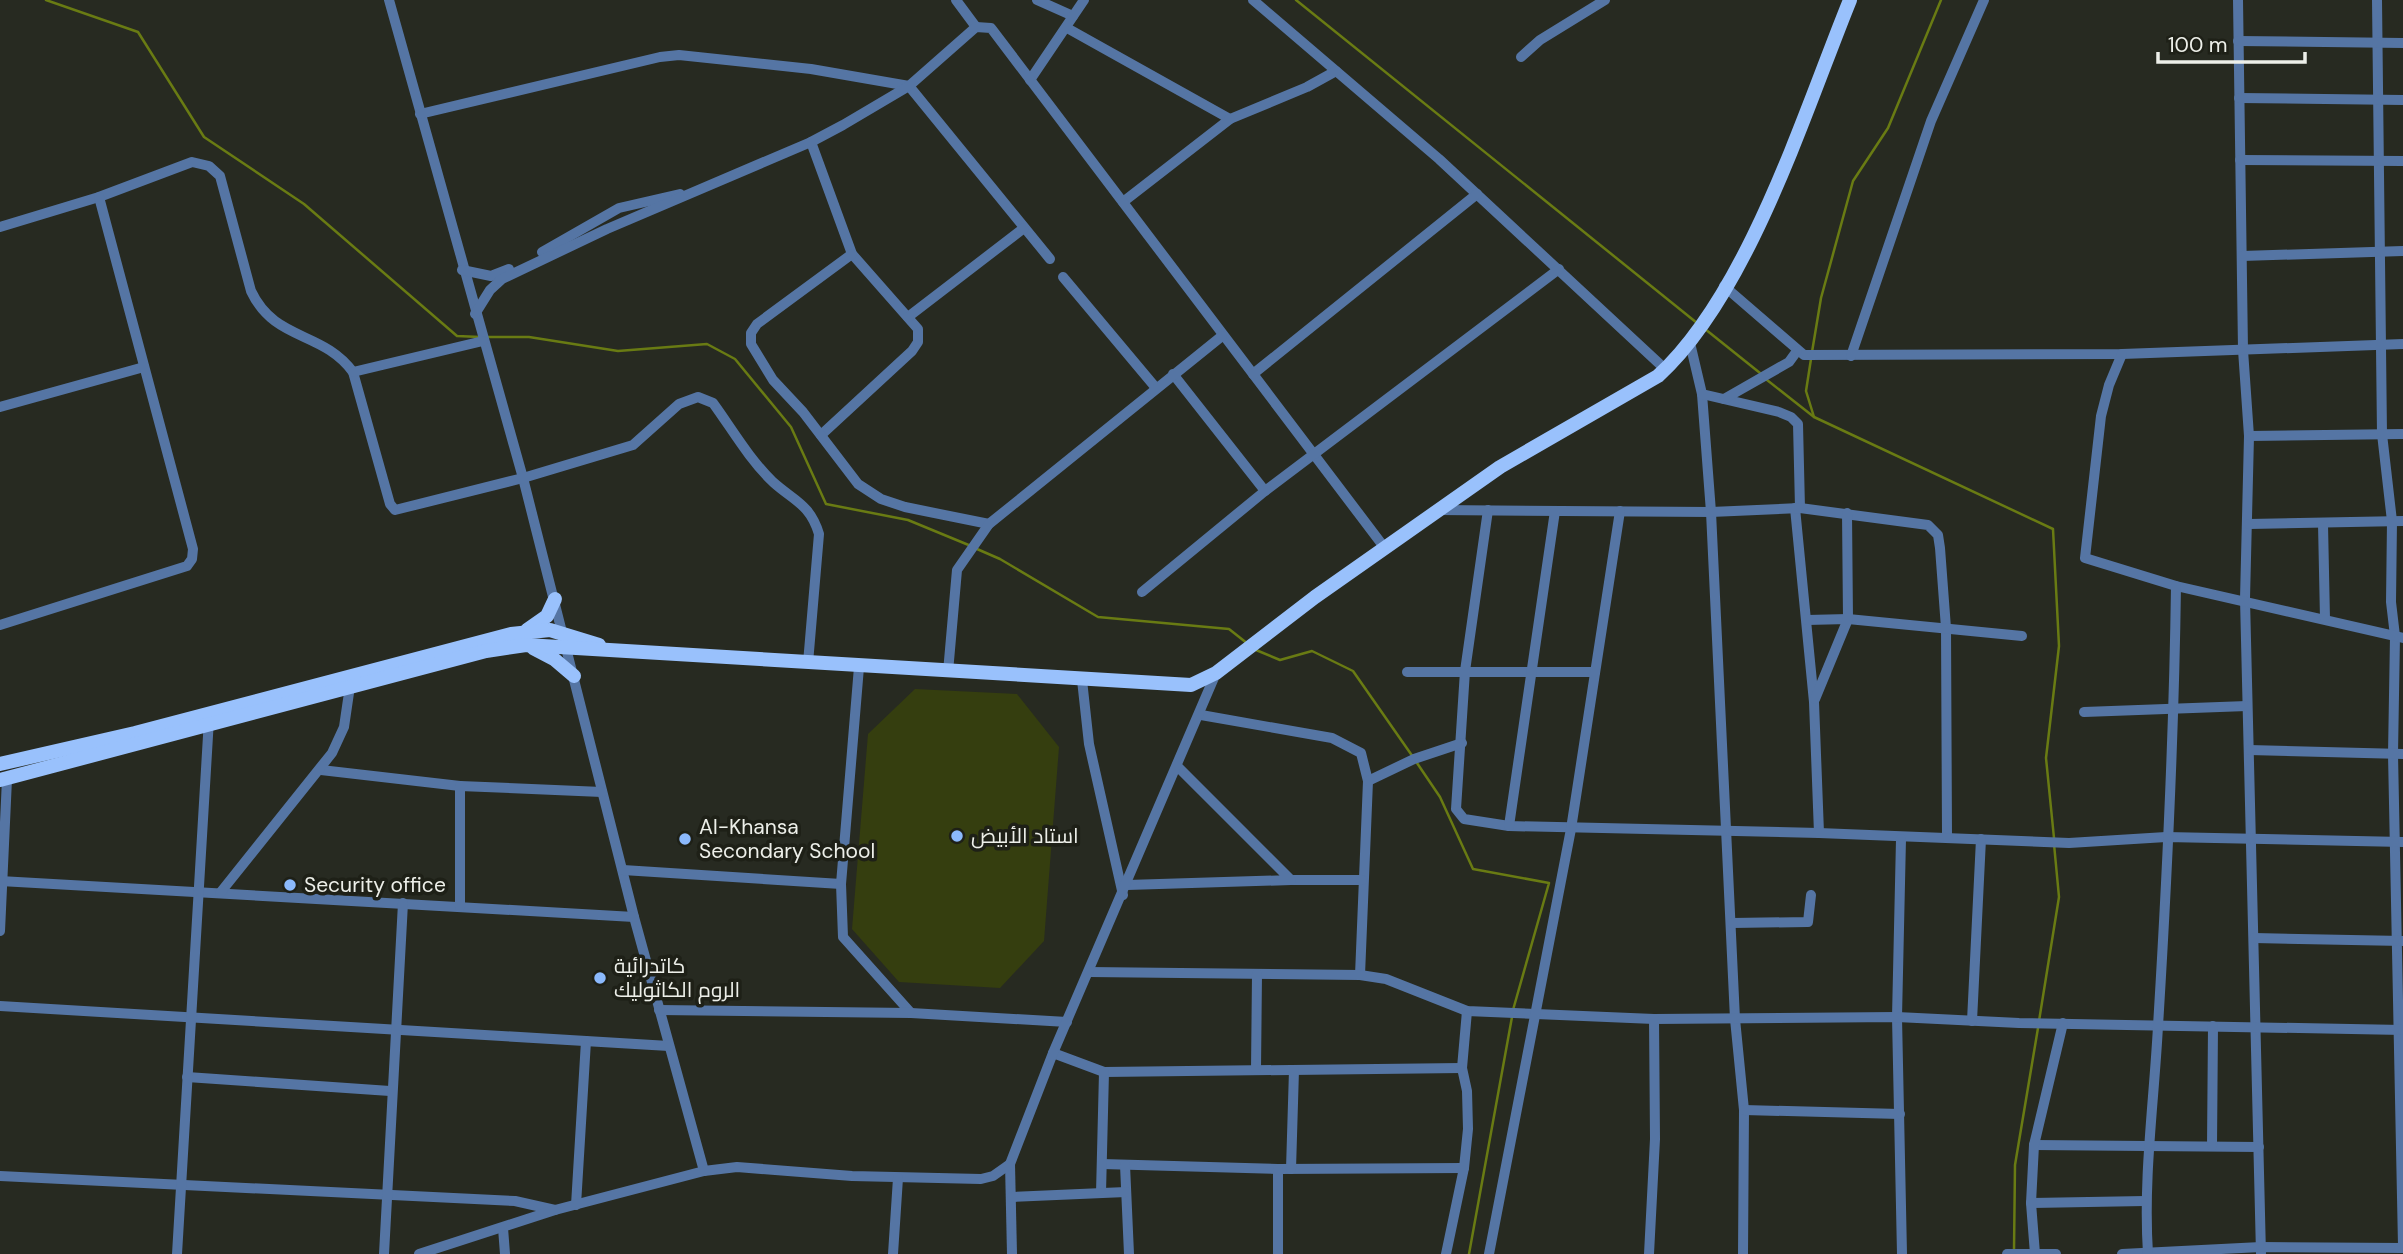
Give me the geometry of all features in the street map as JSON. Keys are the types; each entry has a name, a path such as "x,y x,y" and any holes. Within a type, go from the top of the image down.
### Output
{"main road":[{"path":"526,638 568,650 610,649 1082,680 1191,685 1216,673 1384,547 1500,467 1665,369 1693,340 1754,233 1850,0"},
{"path":"0,764 350,687 486,651 526,638 547,616 555,599"},
{"path":"4,779 209,719 526,638 563,633 610,649"},
{"path":"526,638 574,676"}],"street":[{"path":"389,0 474,314 523,478 634,917 704,1171"},
{"path":"1037,0 1073,16"},
{"path":"1030,79 1084,0"},
{"path":"1253,0 1477,194 1665,369"},
{"path":"1521,57 1540,40 1605,0"},
{"path":"1851,356 1931,121 1984,0"},
{"path":"2238,0 2243,350 2249,436 2249,524 2245,599 2261,1250"},
{"path":"2122,1254 2261,1250 2343,1251 2403,1247 2398,521 2382,434 2381,160 2377,0"},
{"path":"962,3 976,27"},
{"path":"474,314 490,290 502,279 811,142 887,102 976,27 991,28 1384,547"},
{"path":"1067,28 1230,119"},
{"path":"2238,41 2403,43"},
{"path":"420,114 660,57 680,55 811,69 909,86 1050,259"},
{"path":"1123,202 1230,119 1307,87 1336,71"},
{"path":"2239,98 2403,100"},
{"path":"811,142 852,254 918,329 918,342 912,351 821,435"},
{"path":"2240,160 2403,161"},
{"path":"0,227 99,197 192,162 209,166 220,176 251,291 259,308 276,325 342,358 353,372 390,504 395,510 523,478 633,445 679,404 698,397 713,403 773,482 809,509 816,522 819,534 808,663"},
{"path":"462,270 482,275 500,272 619,208 697,191"},
{"path":"1253,374 1477,194"},
{"path":"0,625 187,566 192,559 193,549 99,197"},
{"path":"908,317 1024,228"},
{"path":"2242,256 2403,251"},
{"path":"852,254 757,324 751,333 751,344 773,380 821,435 858,484 881,499 989,524"},
{"path":"1142,592 1265,491 1315,456 1559,269"},
{"path":"1063,276 1156,388"},
{"path":"1724,286 1800,353 1820,356 2122,354 2403,344"},
{"path":"948,672 957,569 989,524 1222,336"},
{"path":"1693,340 1702,394 1711,512 1735,1019 1744,1110 1743,1254"},
{"path":"353,372 483,341"},
{"path":"1724,399 1800,353"},
{"path":"2122,354 2109,385 2101,416 2085,558 2176,586 2245,599 2399,637"},
{"path":"0,407 144,367"},
{"path":"1173,374 1265,491"},
{"path":"1702,394 1779,412 1798,424 1798,508 1814,702 1819,832"},
{"path":"2249,436 2403,434"},
{"path":"1437,510 1711,512 1798,508 1927,525 1938,535 1946,628 1947,837"},
{"path":"1488,510 1465,671 1456,809 1464,820 1509,827 1819,832 1902,838 1947,837 2069,843 2166,838 2399,842"},
{"path":"1509,827 1555,510"},
{"path":"1489,1254 1533,1012 1571,829 1620,511"},
{"path":"1814,702 1848,620 1847,513"},
{"path":"2249,524 2398,521"},
{"path":"2323,524 2325,619"},
{"path":"2148,1253 2145,1201 2158,1025 2174,707 2176,586"},
{"path":"1807,620 1848,620 2022,636"},
{"path":"859,667 841,884 843,937 911,1013"},
{"path":"1406,672 1595,672"},
{"path":"1012,1254 1010,1164 1053,1053 1201,715 1216,673"},
{"path":"1082,680 1089,744 1125,890"},
{"path":"220,893 321,770 344,727 350,687"},
{"path":"2084,712 2247,706"},
{"path":"1201,715 1332,738 1361,752 1368,781 1360,975"},
{"path":"177,1254 209,719"},
{"path":"1368,781 1415,759 1462,743"},
{"path":"2249,750 2398,754"},
{"path":"1178,766 1292,880"},
{"path":"321,770 460,786 602,792"},
{"path":"0,931 4,779"},
{"path":"460,786 460,907"},
{"path":"1902,838 1897,1017 1902,1254"},
{"path":"1972,1021 1980,839"},
{"path":"622,870 841,884"},
{"path":"1125,890 1292,880 1362,880"},
{"path":"1,881 634,917"},
{"path":"1732,923 1808,922 1811,895"},
{"path":"384,1254 390,1091 403,903"},
{"path":"2254,938 2400,941"},
{"path":"1088,972 1360,975 1386,979 1468,1011 1654,1019 1897,1017 2019,1023 2255,1025 2402,1030"},
{"path":"1256,1070 1257,974"},
{"path":"0,1006 669,1046"},
{"path":"659,1010 911,1013 1067,1022"},
{"path":"1446,1254 1464,1168 1468,1109 1462,1068 1468,1011"},
{"path":"1649,1254 1655,1139 1654,1019"},
{"path":"2035,1254 2031,1203 2034,1145 2060,1023"},
{"path":"2211,1146 2213,1026"},
{"path":"576,1205 586,1041"},
{"path":"1053,1053 1104,1072 1462,1068"},
{"path":"1291,1169 1294,1070"},
{"path":"1101,1193 1104,1072"},
{"path":"187,1077 390,1091"},
{"path":"1744,1110 1900,1114"},
{"path":"2034,1145 2259,1147"},
{"path":"419,1254 555,1210 704,1171 737,1167 898,1178 981,1179 993,1176 1010,1164"},
{"path":"1102,1164 1278,1169 1464,1168"},
{"path":"1125,1165 1129,1254"},
{"path":"1278,1169 1278,1254"},
{"path":"0,1176 515,1201 555,1210"},
{"path":"893,1254 898,1178"},
{"path":"1012,1197 1126,1192"},
{"path":"2031,1203 2145,1201"},
{"path":"503,1228 505,1254"},
{"path":"2007,1254 2056,1254"}],"green space":[{"path":"915,689 1017,694 1059,747 1044,941 1000,988 899,982 852,929 868,734"}],"waterway":[{"path":"46,0 138,32 204,137 304,204 457,336 480,337"},
{"path":"1296,0 1697,323"},
{"path":"1812,352 1821,298 1853,181 1888,128 1941,0"},
{"path":"1705,329 1760,373"},
{"path":"487,337 529,337 618,351 707,344 735,359 791,427 826,504 908,520 971,546"},
{"path":"1811,359 1806,391 1814,417"},
{"path":"1767,380 1814,417 2053,529 2059,646 2046,758 2054,838"},
{"path":"977,549 1000,559 1098,617 1229,629 1248,644"},
{"path":"1256,650 1280,660 1312,651 1353,671 1413,757"},
{"path":"1417,763 1440,797 1473,869 1549,883 1513,1010"},
{"path":"2039,1021 2059,897 2054,844"},
{"path":"1469,1254 1512,1017"},
{"path":"2014,1250 2015,1165 2038,1028"}],"place":[{"name":"استاد الأبيض","path":"957,836"},
{"name":"Al-Khansa Secondary School","path":"685,839"},
{"name":"Security office","path":"290,885"},
{"name":"كاتدرائية الروم الكاثوليك","path":"600,978"}]}
